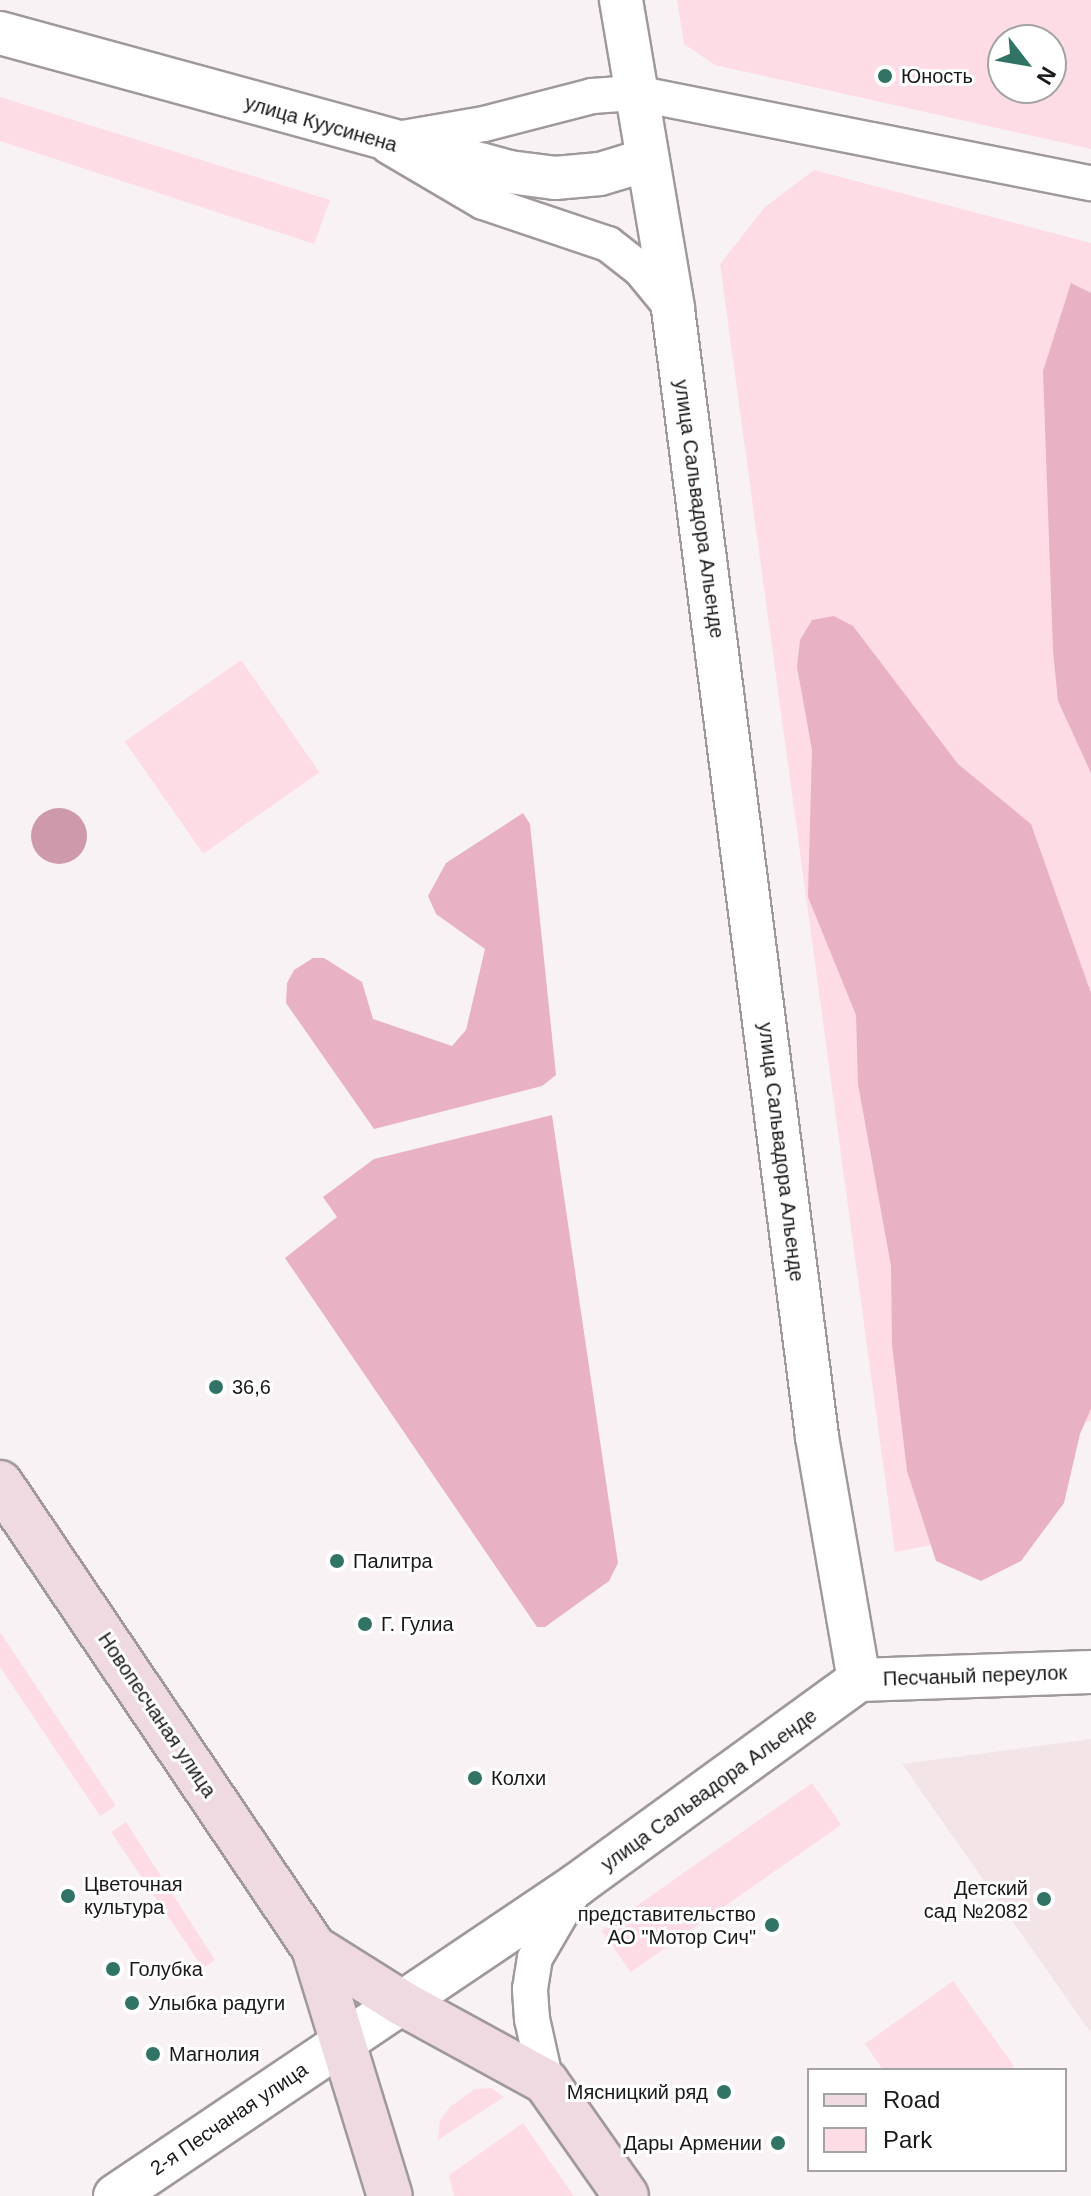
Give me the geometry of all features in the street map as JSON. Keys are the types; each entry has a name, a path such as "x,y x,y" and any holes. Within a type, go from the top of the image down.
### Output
{"main road":[{"name":"Новопесчаная улица","path":"0,1483 314,1948 344,2042 372,2151 390,2196"},
{"name":"Новопесчаная улица","path":"314,1948 400,2002 546,2082"},
{"path":"546,2082 626,2196"}],"street":[{"name":"улица Сальвадора Альенде","path":"344,2042 578,1884 859,1680 817,1437 673,309 621,0"},
{"name":"улица Куусинена","path":"0,33 381,141 555,178 600,174 646,160"},
{"path":"381,141 484,124 592,96 635,93 1091,183"},
{"path":"381,141 483,202 608,244 640,269 673,309"},
{"name":"Песчаный переулок","path":"859,1680 1091,1672"},
{"path":"546,2082 532,2019 535,1958 578,1884"},
{"name":"2-я Песчаная улица","path":"115,2196 344,2042"}],"shaded area":[{"path":"1071,283 1091,293 1091,773 1058,701 1053,651 1043,371"},
{"path":"834,616 853,626 958,764 1031,824 1091,993 1091,1409 1080,1434 1064,1503 1021,1561 981,1581 936,1561 907,1471 892,1345 891,1266 858,1084 856,1015 808,897 812,750 797,667 800,640 812,620"},
{"path":"59,808 79,816 87,836 79,856 59,864 39,856 31,836 39,816"},
{"path":"523,813 530,824 556,1075 542,1086 374,1129 286,1003 287,983 294,970 313,958 324,958 362,982 373,1019 452,1046 466,1030 485,949 436,914 428,896 446,863"},
{"path":"552,1115 618,1563 609,1581 545,1627 537,1627 285,1258 337,1217 323,1197 374,1159"},
{"name":"Детский сад №2082","path":"1091,1739 1091,2033 902,1764"}],"green space":[{"name":"Юность","path":"677,0 1091,0 1091,149 715,65 684,44"},
{"path":"0,97 330,200 314,244 0,141"},
{"path":"814,170 1091,243 1091,1421 1051,1427 1027,1527 895,1552 720,264 765,207"},
{"path":"241,660 320,772 203,854 125,741"},
{"path":"0,1632 116,1806 100,1816 0,1667"},
{"path":"812,1783 841,1825 631,1972 601,1930"},
{"path":"126,1822 215,1960 203,1968 111,1832"},
{"path":"953,1981 1014,2066 882,2068 865,2044"},
{"path":"491,2088 504,2097 438,2140 440,2120 450,2107 475,2089"},
{"path":"523,2123 574,2196 454,2196 449,2175"}],"place":[{"name":"Юность","path":"885,76"},
{"name":"36,6","path":"216,1387"},
{"name":"Палитра","path":"337,1561"},
{"name":"Г. Гулиа","path":"365,1624"},
{"name":"Колхи","path":"475,1778"},
{"name":"Цветочная культура","path":"68,1896"},
{"name":"Детский сад №2082","path":"1044,1899"},
{"name":"представительство АО \"Мотор Сич\"","path":"772,1925"},
{"name":"Голубка","path":"113,1969"},
{"name":"Улыбка радуги","path":"132,2003"},
{"name":"Магнолия","path":"153,2054"},
{"name":"Мясницкий ряд","path":"724,2092"},
{"name":"Дары Армении","path":"778,2143"}]}
